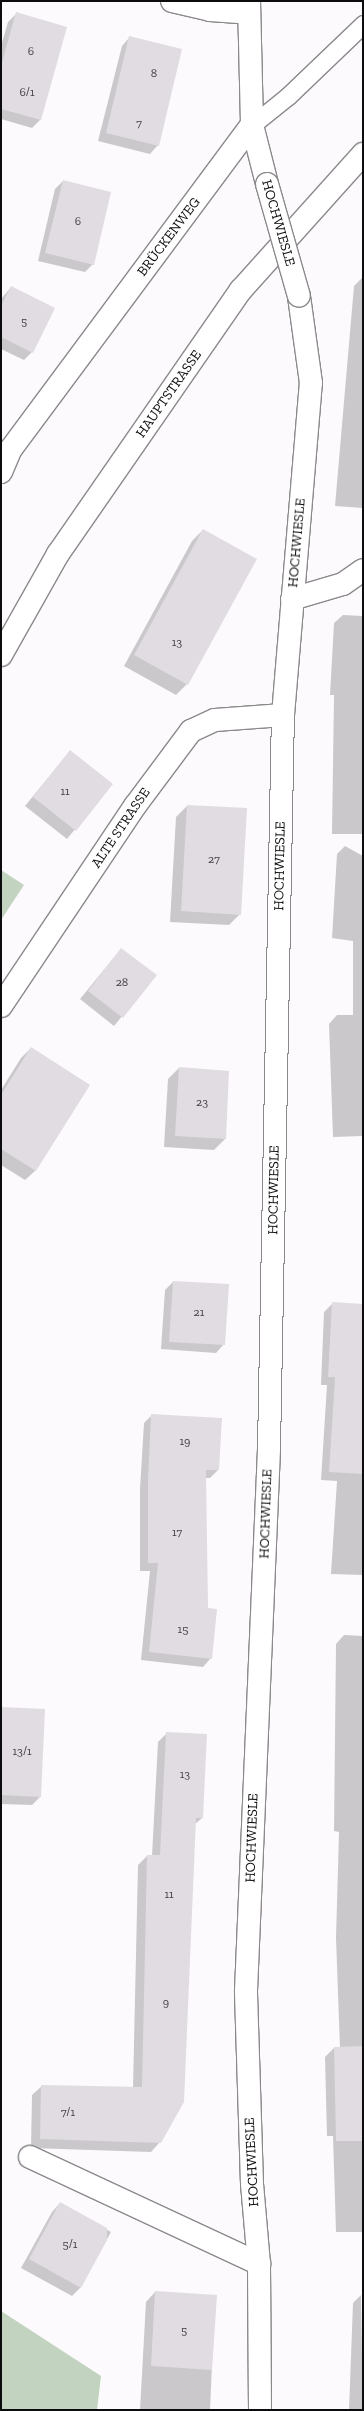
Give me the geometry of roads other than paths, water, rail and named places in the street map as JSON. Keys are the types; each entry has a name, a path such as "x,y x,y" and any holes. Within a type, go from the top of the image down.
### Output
{"street":[{"path":"172,1 210,10 249,7"},
{"name":"HOCHWIESLE","path":"249,7 252,125 299,296 311,383 283,715 269,1448 246,1991 252,2184 259,2264 260,2410"},
{"name":"BRÜCKENWEG","path":"1,472 11,450 252,125"},
{"name":"HAUPTSTRASSE","path":"1,655 58,554 241,290 363,154"},
{"path":"292,599 343,584 363,570"},
{"name":"ALTE STRASSE","path":"1,1006 135,806 191,731 215,720 283,715"},
{"path":"30,2157 259,2264"}],"lane":[{"name":"BRÜCKENWEG","path":"252,125 288,96 363,24"}]}
